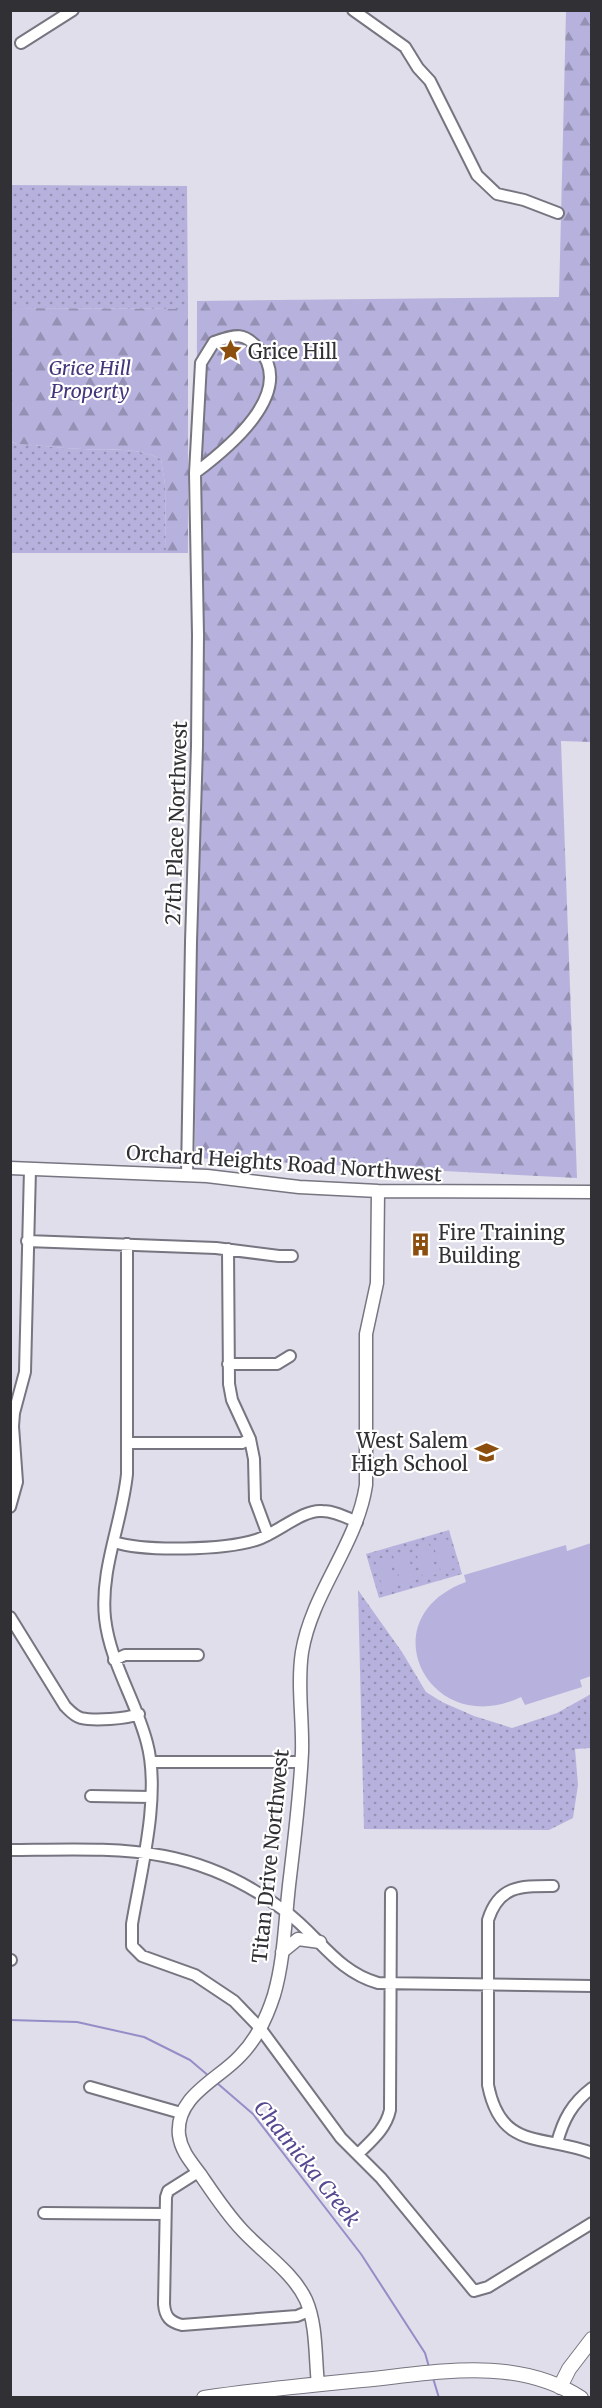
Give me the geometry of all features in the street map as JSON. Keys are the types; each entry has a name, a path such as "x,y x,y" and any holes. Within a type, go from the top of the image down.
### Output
{"main road":[{"path":"560,2387 569,2369 591,2338"},
{"path":"204,2397 474,2369 521,2374 560,2387 581,2397"}],"street":[{"path":"21,43 73,10"},
{"path":"353,10 405,47 418,68 430,81 477,175 497,194 524,200 558,213"},
{"name":"27th Place Northwest","path":"187,1175 190,942 197,735 195,473 201,363 214,342 237,335 250,339 265,356 271,383 259,410 231,445 195,473"},
{"name":"Orchard Heights Road Northwest","path":"10,1168 187,1175 323,1189 591,1192"},
{"path":"10,1507 17,1482 14,1413 25,1372 30,1169"},
{"name":"Titan Drive Northwest","path":"181,2114 188,2101 242,2055 260,2028 274,1994 287,1912 301,1762 301,1668 304,1645 316,1607 357,1522 366,1485 366,1334 377,1283 378,1191"},
{"path":"27,1241 228,1249 292,1256"},
{"path":"127,1244 128,1443 124,1502 109,1560 105,1594 108,1637 114,1660 139,1714 151,1762 151,1797 132,1924 132,1946 142,1956 174,1966 213,1985 234,2001 260,2028 327,2121 381,2178 474,2291 488,2287 591,2223"},
{"path":"228,1249 228,1364 232,1400 250,1439 254,1459 255,1500 268,1535"},
{"path":"228,1364 277,1364 290,1356"},
{"path":"128,1443 242,1443 250,1439"},
{"path":"114,1542 140,1547 236,1546 282,1529 302,1515 319,1510 357,1522"},
{"path":"10,1617 65,1706 73,1714 82,1718 129,1718 139,1714"},
{"path":"114,1660 125,1655 198,1655"},
{"path":"151,1762 301,1762"},
{"path":"91,1796 151,1797"},
{"path":"10,1850 144,1852 181,1859 225,1874 262,1894 287,1912 341,1965 352,1973 371,1981 391,1984 591,1986"},
{"path":"553,1886 527,1886 509,1891 492,1906 488,1920 488,2085 491,2101 505,2125 518,2135 535,2141 557,2143 591,2154"},
{"path":"358,2154 382,2130 388,2120 390,2110 391,1893"},
{"path":"282,1952 298,1940 320,1942"},
{"path":"90,2087 181,2114 179,2126 181,2143 198,2172 230,2217 297,2287 309,2311 318,2384"},
{"path":"557,2143 565,2117 573,2105 591,2088"},
{"path":"198,2172 168,2191 166,2196 164,2304 165,2313 169,2319 182,2325 297,2316 309,2311"},
{"path":"44,2213 165,2214"}],"green space":[{"path":"566,11 591,11 592,742 561,741 577,1178 195,1158 197,301 559,297"},
{"name":"Grice Hill Property","path":"11,185 187,186 188,309 11,308"},
{"name":"Grice Hill Property","path":"10,308 188,309 188,553 166,553 165,485 161,459 133,451 17,444 11,441"},
{"name":"Grice Hill Property","path":"10,441 17,444 75,449 133,451 161,459 165,485 166,553 11,553"},
{"path":"449,1530 462,1574 379,1598 366,1554"},
{"path":"447,1539 455,1568 441,1572 433,1543"},
{"path":"591,1543 591,1676 580,1680 582,1687 525,1705 521,1697 488,1706 460,1703 437,1689 422,1670 416,1646 420,1621 436,1599 466,1582 464,1575 566,1545 567,1551"},
{"path":"429,1544 437,1574 423,1578 415,1548"},
{"path":"407,1551 415,1580 401,1584 393,1555"},
{"path":"388,1556 397,1586 383,1590 375,1560"},
{"path":"358,1590 402,1652 426,1692 442,1702 474,1716 512,1728 557,1713 591,1694 591,1748 575,1749 578,1785 573,1818 549,1830 364,1829"}],"waterway":[{"name":"Chatnicka Creek","path":"10,2020 77,2022 144,2037 190,2060 210,2077"},
{"name":"Chatnicka Creek","path":"217,2083 253,2114 361,2254 425,2353 429,2367"},
{"name":"Chatnicka Creek","path":"433,2378 439,2398"}],"place":[{"name":"Grice Hill","path":"230,351"},
{"name":"Fire Training Building","path":"420,1244"},
{"name":"West Salem High School","path":"486,1452"}]}
